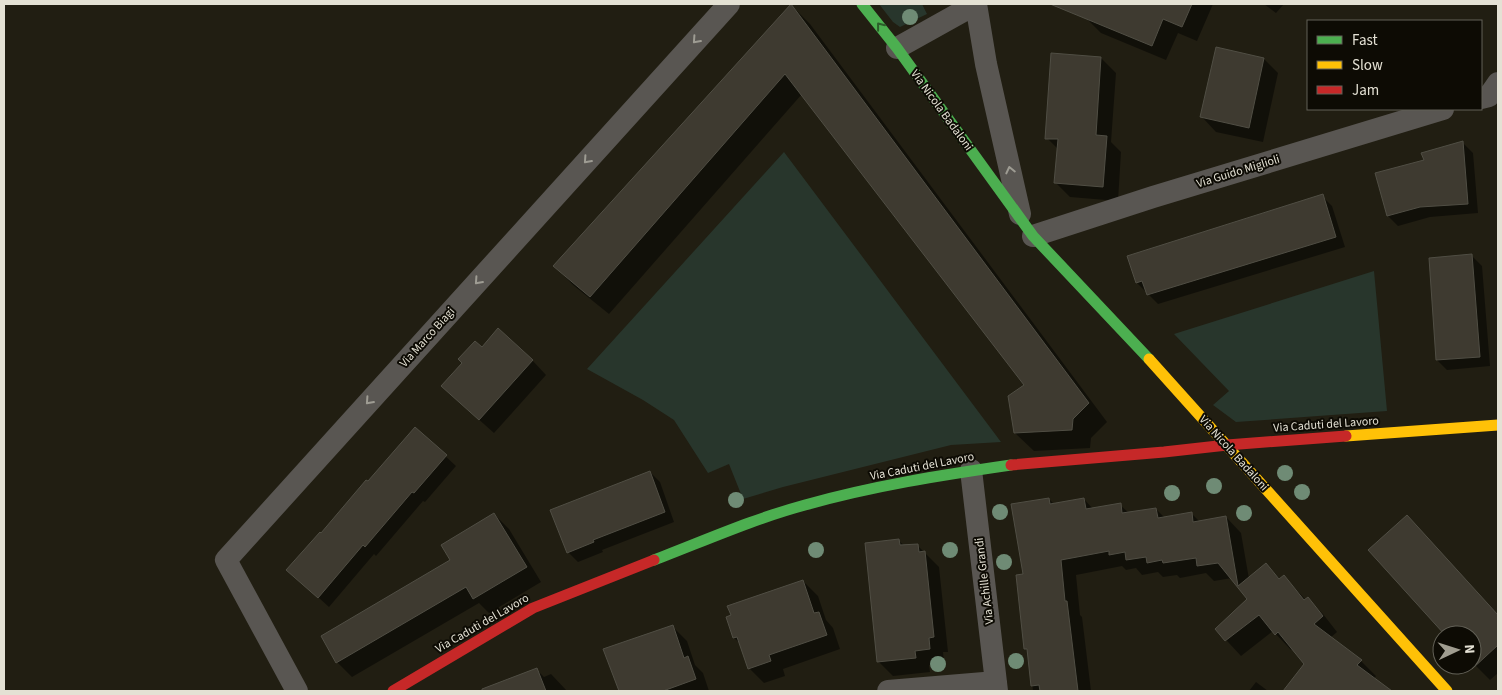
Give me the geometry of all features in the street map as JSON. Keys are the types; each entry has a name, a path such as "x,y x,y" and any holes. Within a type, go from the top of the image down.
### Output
{"street":[{"name":"Via Marco Biagi","path":"297,691 226,560 729,4"},
{"name":"Via Nicola Badaloni","path":"862,4 897,48 1033,236 1227,445 1447,691"},
{"name":"Via Nicola Badaloni","path":"976,4 986,64 1020,217"},
{"path":"897,48 976,4"},
{"path":"1482,98 1489,96 1498,83"},
{"name":"Via Guido Miglioli","path":"1033,236 1153,197 1440,110"},
{"name":"Via Caduti del Lavoro","path":"393,691 533,608 739,527 804,505 856,492 924,478 1025,463 1227,445 1498,426"},
{"name":"Via Achille Grandi","path":"971,470 997,687"},
{"path":"888,691 997,687"}],"green space":[{"path":"879,4 922,4 927,14 900,27 893,22"},
{"path":"784,152 1001,442 951,445 783,487 743,499 729,464 708,473 674,420 643,400 587,369"},
{"path":"1374,271 1387,411 1236,422 1213,405 1229,391 1174,334"}],"building":[{"path":"791,4 1089,403 1073,419 1072,430 1014,433 1008,396 1024,385 785,74 590,297 553,266"},
{"path":"1050,4 1192,4 1182,27 1163,19 1152,46"},
{"path":"1216,47 1264,58 1249,128 1200,117"},
{"path":"1051,53 1101,57 1096,135 1107,136 1103,187 1054,183 1058,139 1045,139"},
{"path":"1463,141 1468,204 1420,207 1387,216 1375,173 1424,160 1421,153"},
{"path":"1323,194 1336,237 1147,295 1142,281 1136,283 1127,256"},
{"path":"1472,254 1480,357 1436,360 1429,258"},
{"path":"498,328 533,360 479,420 441,386 462,363 458,359 475,341 482,347"},
{"path":"415,427 447,455 414,493 412,492 365,547 363,545 318,598 286,570"},
{"path":"650,471 665,512 593,540 594,542 567,553 550,510"},
{"path":"1049,498 1050,504 1084,498 1086,509 1121,503 1122,513 1156,508 1158,518 1192,512 1193,522 1226,516 1238,586 1266,563 1279,579 1284,575 1304,600 1308,597 1323,616 1314,624 1362,660 1357,665 1392,691 1283,691 1304,664 1278,632 1275,635 1259,615 1225,641 1215,629 1247,599 1218,563 1197,566 1196,558 1163,563 1162,560 1147,563 1146,557 1126,560 1125,552 1109,555 1109,551 1061,560 1078,691 1040,691 1039,685 1031,686 1027,649 1024,649 1016,575 1023,574 1011,504"},
{"path":"494,513 527,567 473,599 466,587 336,663 321,636 450,560 441,545"},
{"path":"1407,515 1498,615 1498,645 1482,660 1482,625 1436,625 1368,550"},
{"path":"899,539 900,545 918,544 919,552 925,551 934,637 929,638 930,649 915,651 916,658 877,662 865,543"},
{"path":"803,580 814,613 819,612 827,635 769,655 771,661 748,669 737,637 733,638 726,617 731,615 727,606"},
{"path":"673,625 684,658 688,656 696,679 663,691 619,691 603,649"},
{"path":"537,668 546,691 482,691 482,689"}],"traffic: fast":[{"path":"862,4 897,48 1033,236 1149,359"},
{"path":"654,560 766,517 830,498 907,482 1011,465"}],"traffic: slow":[{"path":"1149,359 1447,691"},
{"path":"1346,436 1498,425"}],"traffic: jam":[{"path":"1011,465 1346,436"},
{"path":"393,691 533,608 654,560"}]}
